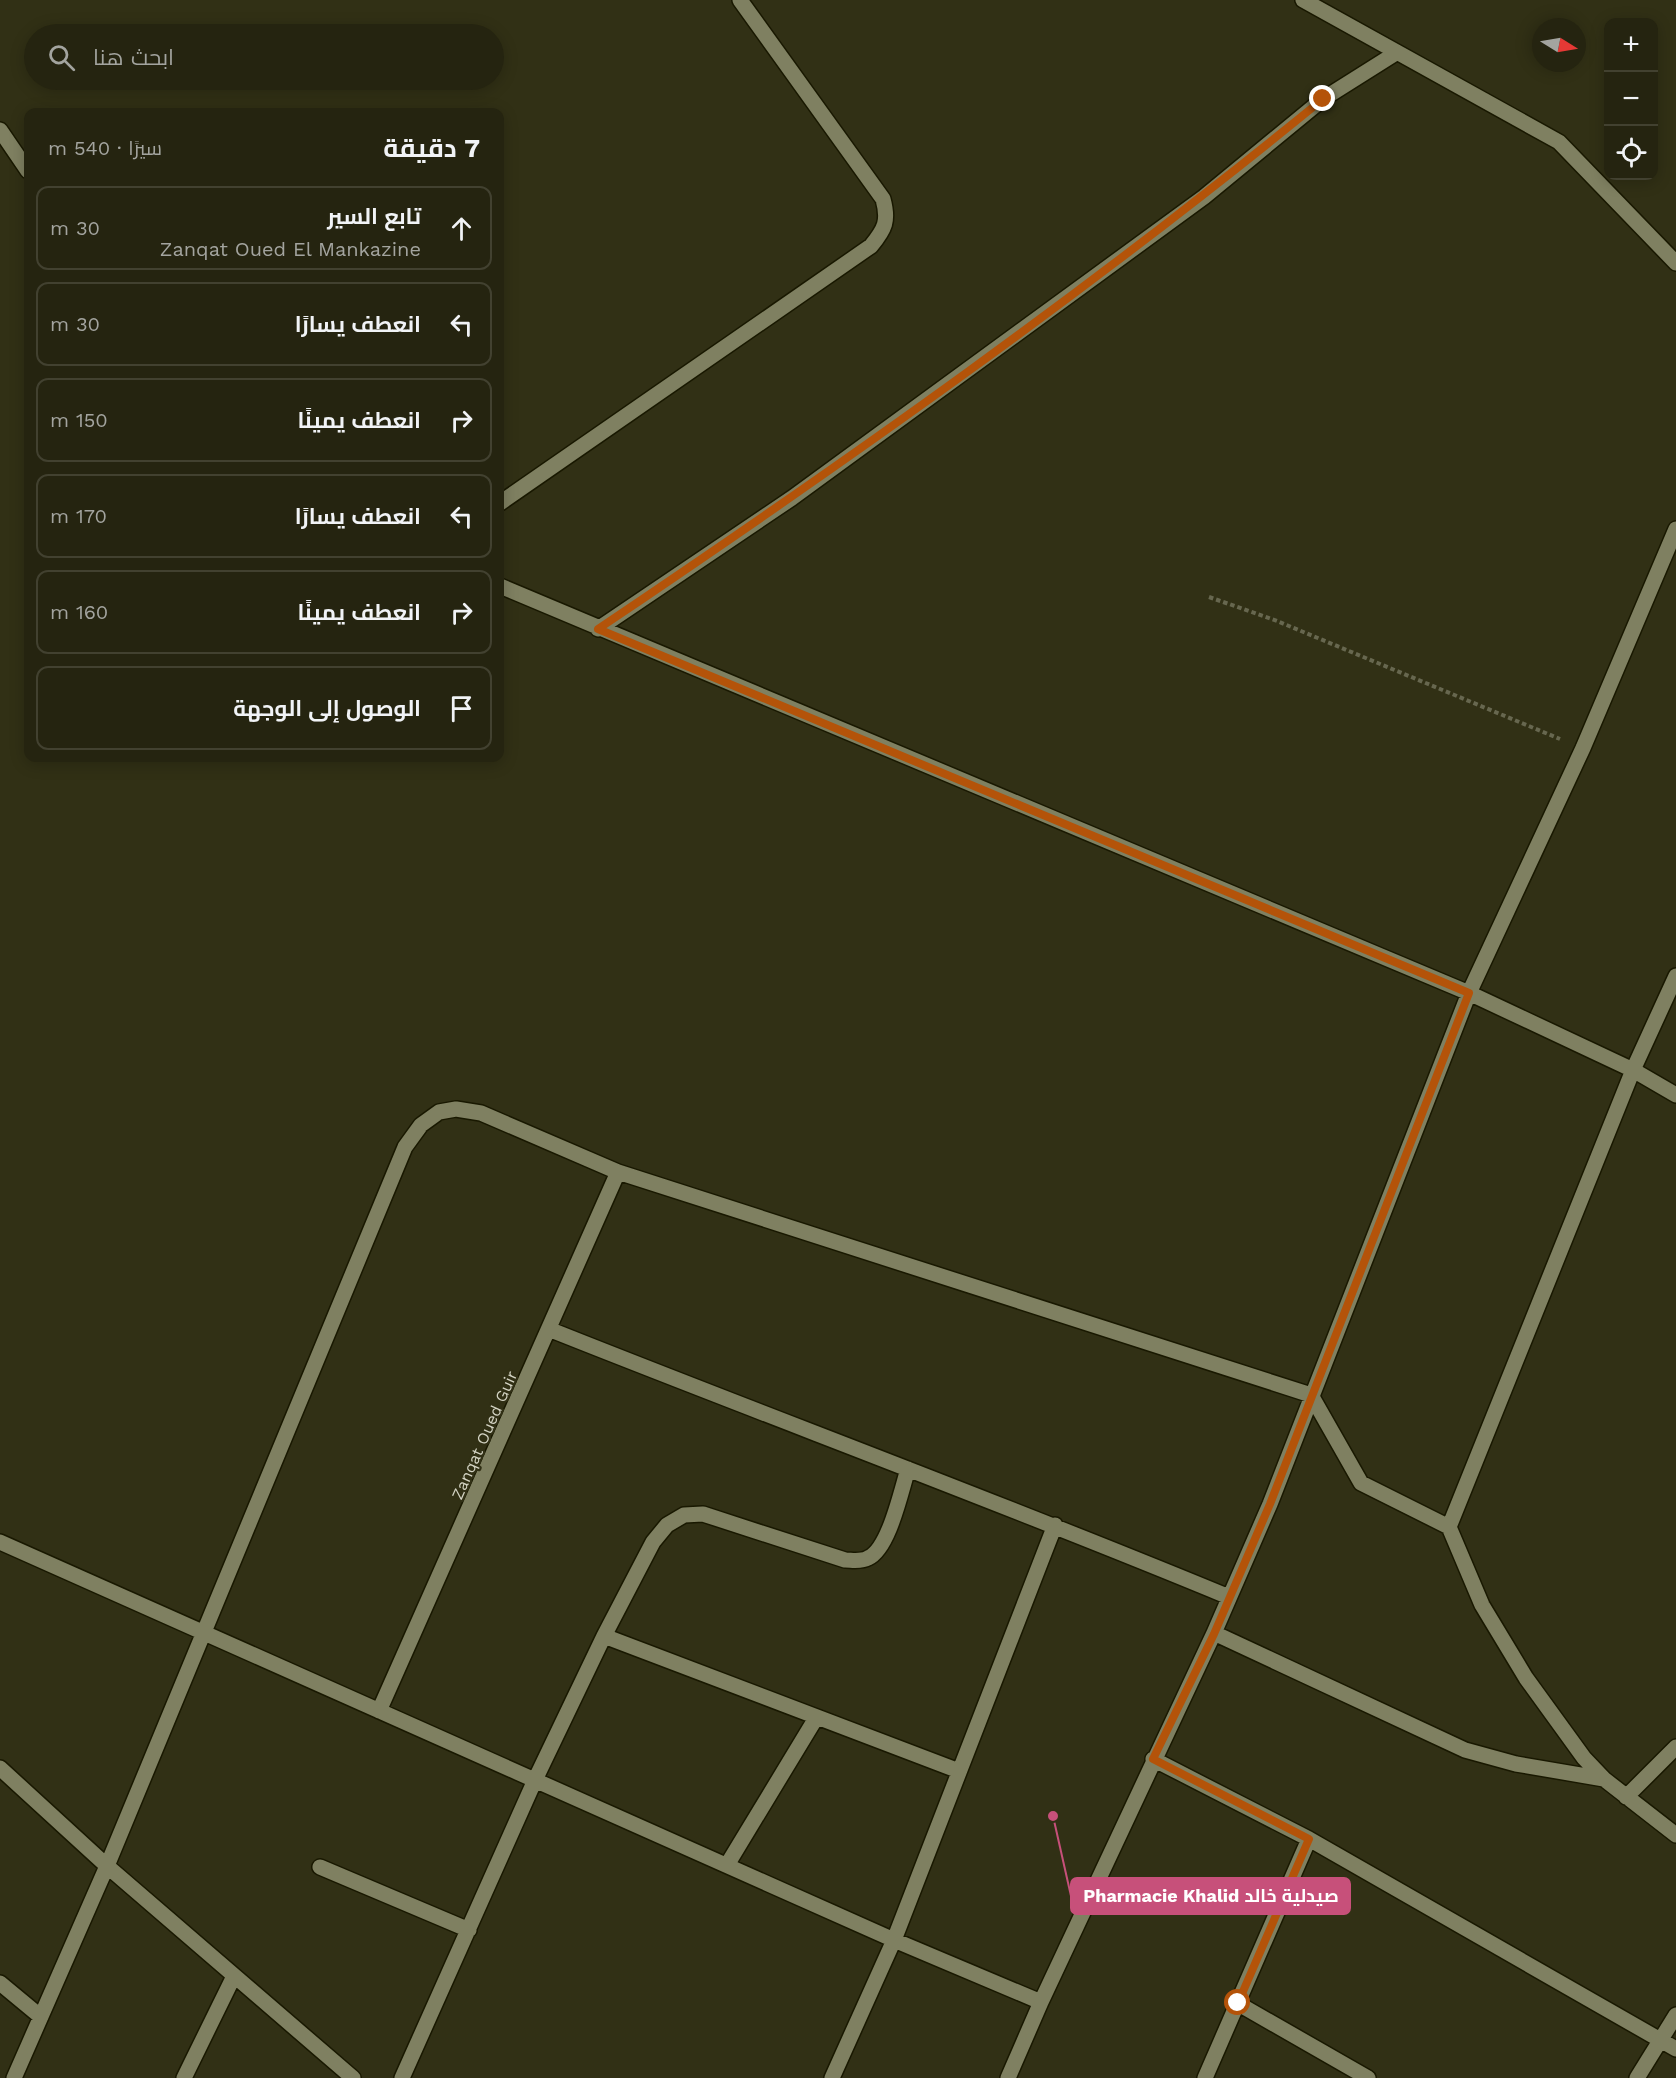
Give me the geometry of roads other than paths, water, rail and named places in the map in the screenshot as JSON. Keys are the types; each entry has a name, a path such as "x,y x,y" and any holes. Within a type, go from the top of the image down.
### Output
{"street":[{"path":"504,500 871,246 885,228 887,219 883,199 741,0"},
{"path":"1303,0 1559,142 1676,263"},
{"path":"598,629 792,498 1204,197 1323,99 1395,52"},
{"path":"0,130 24,165"},
{"path":"1008,2078 1153,1759 1214,1634 1270,1504 1469,993 1583,748 1676,529"},
{"path":"504,588 1469,993 1633,1070 1676,1095"},
{"path":"1449,1527 1633,1070 1676,976"},
{"path":"14,2078 107,1866 405,1147 421,1125 439,1112 456,1109 481,1113 618,1172 1311,1395 1361,1483 1449,1527 1482,1605 1526,1678 1584,1758 1604,1779 1676,1834"},
{"name":"Zanqat Oued Guir","path":"379,1711 551,1330 618,1172"},
{"path":"551,1330 1055,1525 1229,1597"},
{"path":"402,2078 534,1780 653,1542 667,1525 684,1515 703,1514 845,1560 860,1561 878,1551 887,1534 908,1469"},
{"path":"832,2078 894,1940 1055,1525"},
{"path":"0,1542 894,1940 1041,2002"},
{"path":"1214,1634 1465,1750 1516,1764 1604,1779"},
{"path":"604,1636 959,1771"},
{"path":"727,1865 816,1718"},
{"path":"1626,1797 1676,1747"},
{"path":"1153,1759 1309,1839 1676,2049"},
{"path":"0,1768 107,1866 353,2078"},
{"path":"1205,2078 1309,1839"},
{"path":"320,1867 469,1930"},
{"path":"184,2078 234,1976"},
{"path":"0,1983 41,2018"},
{"path":"1238,2003 1368,2078"},
{"path":"1637,2078 1676,2015"}],"place":[{"name":"Pharmacie Khalid صيدلية خالد","path":"1053,1816"}]}
